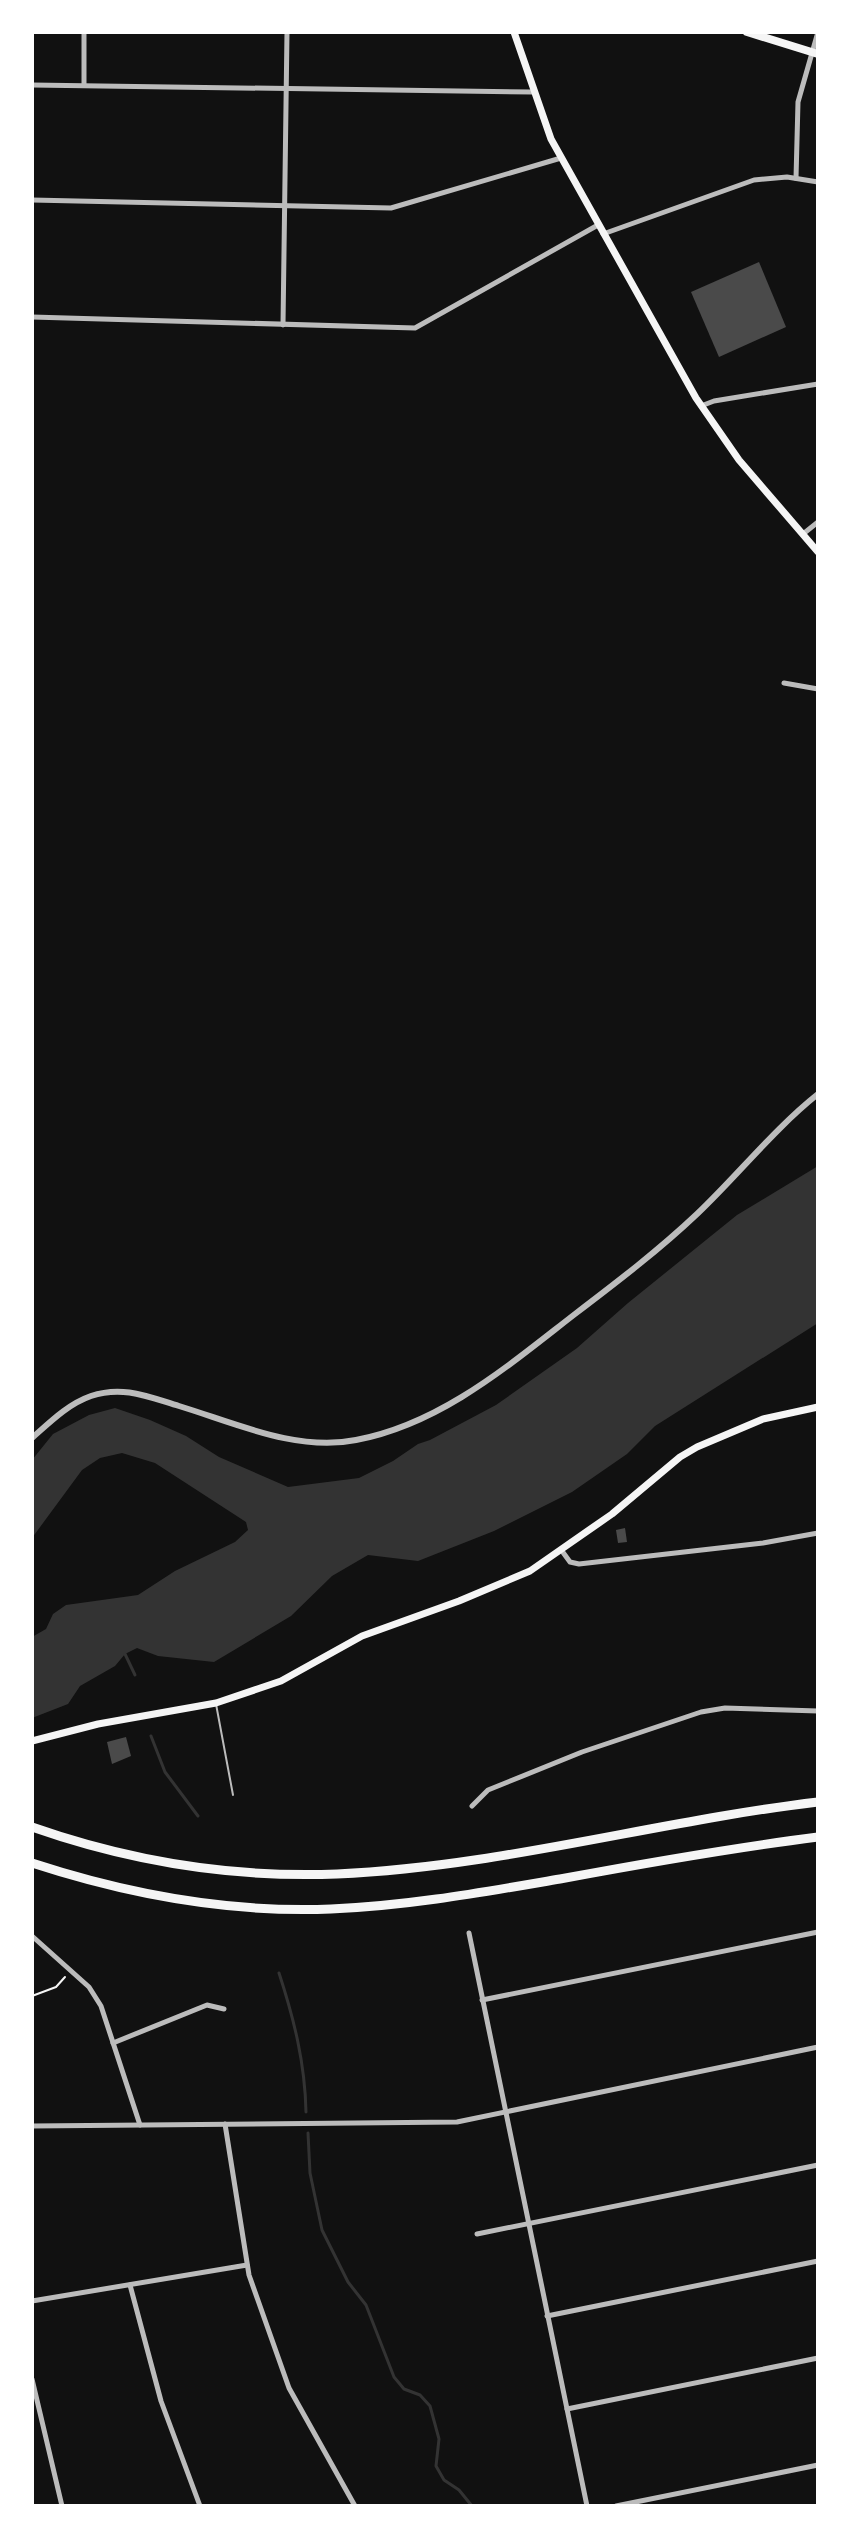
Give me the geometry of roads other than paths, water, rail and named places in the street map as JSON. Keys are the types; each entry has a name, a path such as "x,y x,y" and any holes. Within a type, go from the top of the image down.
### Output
{"highway":[{"path":"32,1827 122,1853 193,1866 265,1873 336,1874 479,1858 818,1802"},
{"path":"32,1863 96,1882 173,1897 278,1908 330,1909 443,1898 818,1837"}],"main road":[{"path":"514,32 533,92 561,158 701,407 739,460 818,552"},
{"path":"747,32 815,54"},
{"path":"32,1741 91,1726 216,1703 281,1681 362,1636 530,1571 612,1514 680,1457 697,1447 763,1419 818,1407"}],"street":[{"path":"84,32 84,85"},
{"path":"283,325 287,32"},
{"path":"796,178 798,102 815,54 818,32"},
{"path":"32,85 533,92"},
{"path":"32,200 391,208 561,158"},
{"path":"603,234 754,180 796,178 818,182"},
{"path":"32,317 415,328 598,225"},
{"path":"701,407 714,401 818,384"},
{"path":"803,534 818,522"},
{"path":"784,683 818,689"},
{"path":"32,1438 70,1406 82,1399 111,1391 138,1393 270,1434 309,1442 359,1440 418,1419 490,1379 634,1268 697,1214 818,1094"},
{"path":"562,1551 570,1562 579,1564 763,1543 818,1533"},
{"path":"472,1806 488,1790 592,1748 701,1712 725,1708 818,1711"},
{"path":"482,2000 818,1932"},
{"path":"469,1933 587,2506"},
{"path":"32,1936 95,1996 140,2125"},
{"path":"113,2043 207,2005 224,2009"},
{"path":"32,2126 457,2122 818,2047"},
{"path":"225,2124 247,2265 289,2388 355,2506"},
{"path":"477,2234 818,2165"},
{"path":"547,2316 818,2261"},
{"path":"32,2301 247,2265"},
{"path":"130,2285 161,2401 200,2506"},
{"path":"567,2409 818,2358"},
{"path":"32,2379 62,2506"},
{"path":"616,2506 818,2465"}],"lane":[{"path":"216,1703 233,1795"}],"waterway":[{"path":"125,1654 135,1675"},
{"path":"151,1736 165,1772 198,1816"},
{"path":"279,1973 298,2041 306,2112"},
{"path":"308,2133 310,2173 322,2230 348,2282 366,2305 394,2377 404,2389 420,2395 430,2406 439,2439 436,2466 444,2480 459,2490 472,2506"}]}
